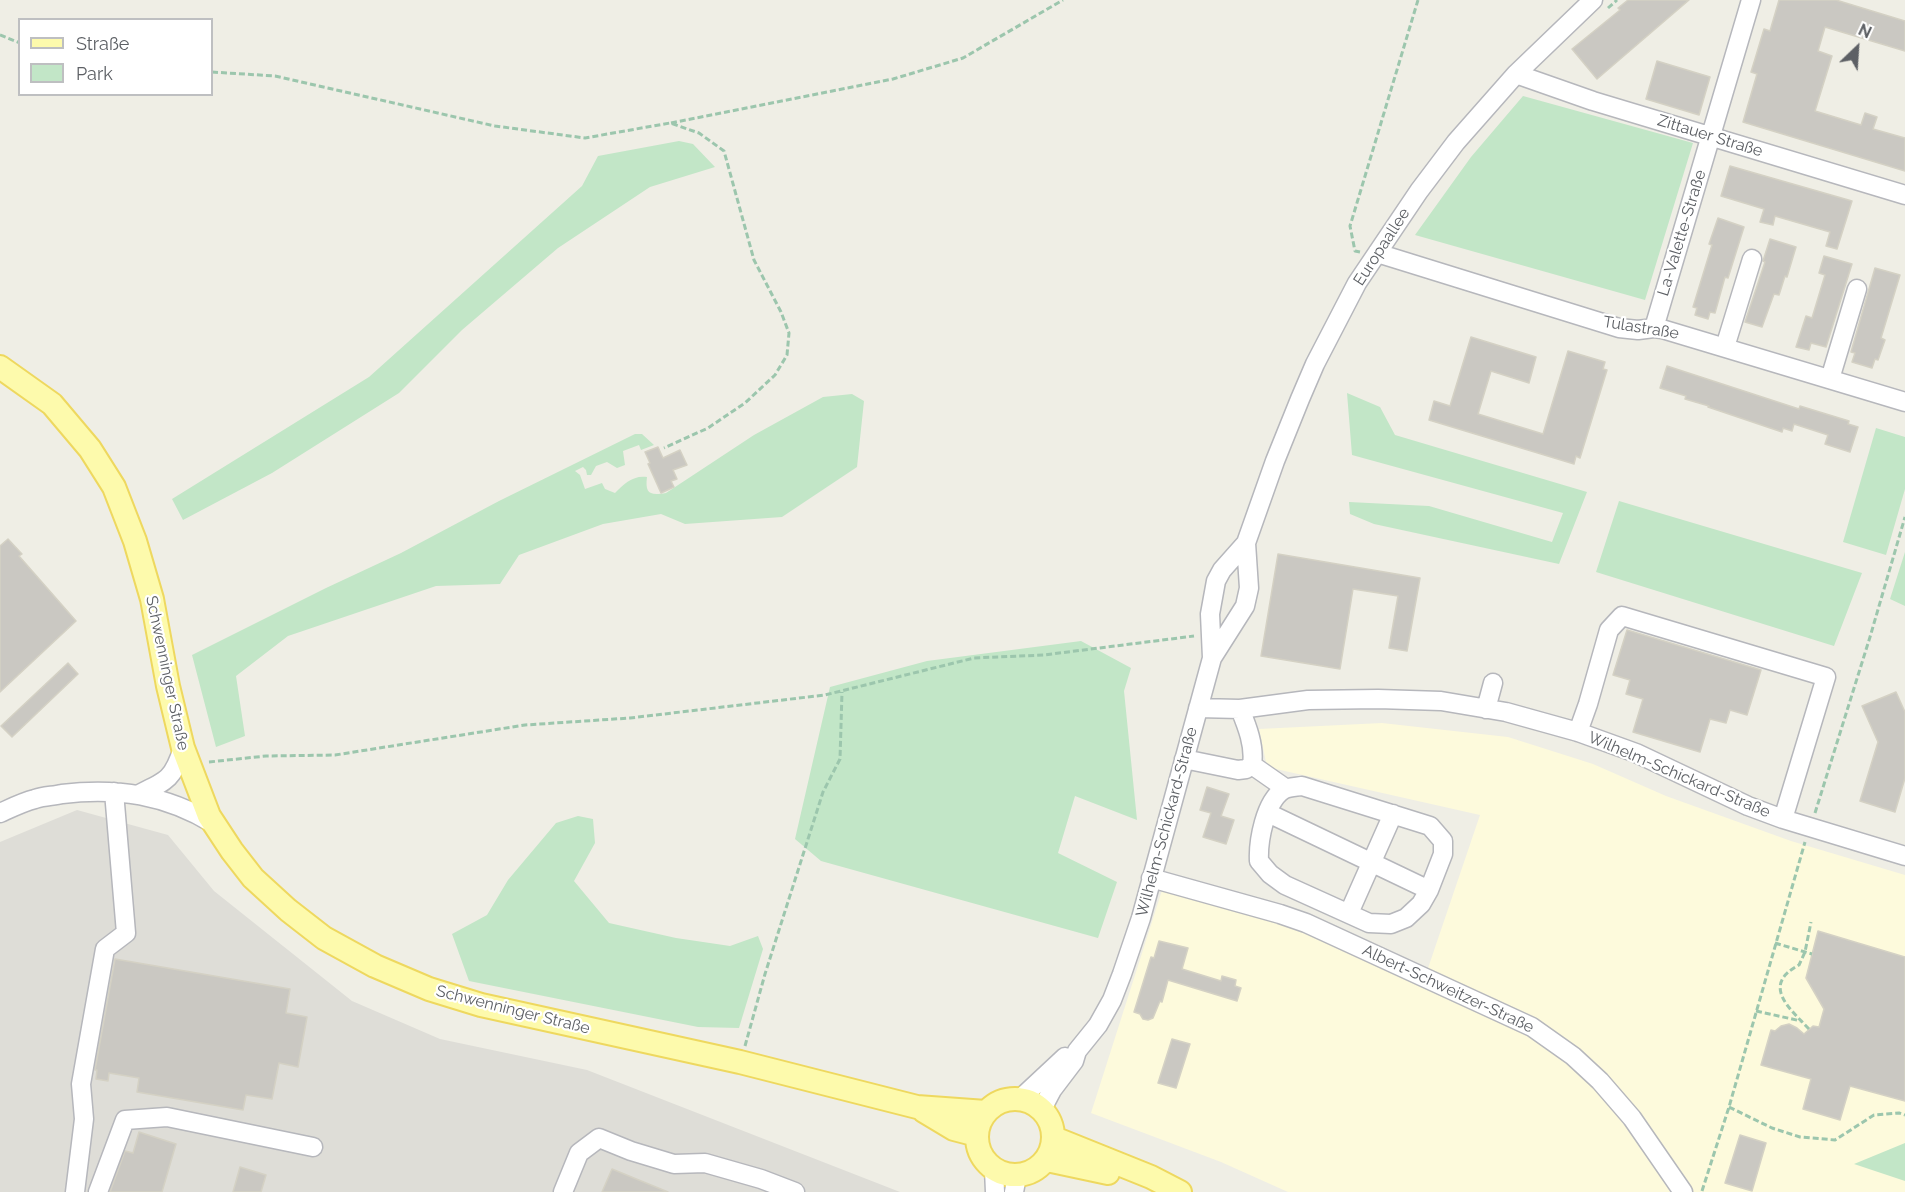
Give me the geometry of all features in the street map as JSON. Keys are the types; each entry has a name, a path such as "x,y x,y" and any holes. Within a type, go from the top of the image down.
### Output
{"main road":[{"name":"Schwenninger Straße","path":"0,367 52,404 90,449 114,487 135,541 152,599 168,686 185,756 208,816 253,878 288,910 324,938 375,966 429,989 482,1005 740,1062 917,1107 986,1112"},
{"path":"1020,1099 1042,1109 1052,1125 1050,1149 1034,1171 1015,1184 1005,1174 994,1169 981,1155 977,1135 979,1123 986,1112 1001,1101 1020,1099"},
{"name":"Schwenninger Straße","path":"917,1107 954,1129 977,1135"},
{"path":"1050,1149 1151,1177 1178,1191"}],"street":[{"name":"La-Valette-Straße","path":"1654,328 1751,0"},
{"name":"Europaallee","path":"1212,658 1210,614 1216,581 1222,570 1246,543 1275,461 1315,364 1358,283 1456,142 1516,74 1600,4"},
{"name":"Zittauer Straße","path":"1516,74 1593,101 1905,195"},
{"name":"Tulastraße","path":"1377,253 1619,328 1638,330 1654,328 1725,347 1905,402"},
{"path":"1725,347 1752,259"},
{"path":"1830,379 1857,289"},
{"name":"Europaallee","path":"1198,708 1212,658 1245,606 1249,588 1246,543"},
{"path":"1578,732 1608,630 1622,616 1826,677 1783,819"},
{"path":"1486,709 1493,683"},
{"name":"Wilhelm-Schickard-Straße","path":"1079,1047 1098,1025 1112,1000 1137,929 1198,708 1240,709 1308,700 1378,699 1441,701 1506,712 1578,732 1636,753 1748,806 1783,819 1905,856"},
{"path":"1184,759 1238,770 1252,765 1252,748 1240,709"},
{"path":"139,794 162,784 185,756"},
{"path":"1252,765 1285,788"},
{"path":"1302,786 1430,826 1443,842 1443,854 1421,904 1406,918 1391,924 1369,923 1285,885 1270,874 1259,861 1258,843 1268,813 1276,797 1285,788 1302,786"},
{"path":"75,1192 84,1119 81,1084 105,949 126,933 114,792"},
{"path":"0,813 36,798 75,793 114,792 139,794 171,803 214,824"},
{"path":"1268,813 1429,890"},
{"path":"1349,913 1393,814"},
{"name":"Albert-Schweitzer-Straße","path":"1151,878 1306,923 1532,1027 1573,1056 1600,1081 1632,1118 1683,1192"},
{"path":"1020,1099 1066,1056 1079,1047"},
{"path":"1042,1109 1052,1090 1074,1061 1079,1047"},
{"path":"98,1192 125,1120 166,1118 313,1147"},
{"path":"563,1192 579,1153 599,1138 631,1151 674,1164 705,1163 761,1179 795,1192"},
{"path":"994,1169 995,1192"}],"path":[{"path":"213,72 275,76 495,126 585,138 893,79 963,58 1063,0"},
{"path":"1377,253 1354,251 1350,226 1418,0"},
{"path":"1600,4 1617,0"},
{"path":"0,34 18,42"},
{"path":"664,448 708,429 745,403 775,375 787,355 789,333 781,312 754,260 724,151 699,133 670,123"},
{"path":"1702,1191 1905,517"},
{"path":"185,756 335,755 525,725 630,718 842,692 975,658 1044,655 1211,634"},
{"path":"740,1062 765,974 823,792 840,759 842,692"},
{"path":"1809,1029 1781,995 1779,987 1782,977 1800,965 1811,922"},
{"path":"1775,943 1812,954"},
{"path":"1756,1011 1802,1021"},
{"path":"1729,1107 1772,1128 1800,1137 1835,1140 1874,1116 1899,1113 1905,1115"}],"shaded area":[{"path":"1382,723 1508,737 1593,764 1666,796 1791,841 1905,875 1905,1192 1288,1192 1221,1162 1091,1113 1165,881 1280,914 1425,977 1480,815 1267,767 1259,729"},
{"path":"77,810 168,835 214,891 352,1001 440,1039 587,1070 900,1192 0,1192 0,842"}],"green space":[{"path":"1523,96 1693,143 1645,300 1415,235 1471,157"},
{"path":"679,141 693,144 715,167 650,187 558,248 462,330 399,393 272,473 183,520 172,499 369,377 582,186 598,156"},
{"path":"1347,393 1380,407 1395,435 1587,492 1559,564 1374,524 1350,514 1349,502 1429,506 1552,542 1563,513 1352,455"},
{"path":"852,394 864,401 857,467 782,517 685,524 661,514 603,524 519,555 500,584 436,586 288,636 236,676 245,736 216,747 192,655 401,553 499,501 635,434 642,434 654,445 641,450 639,445 623,451 625,465 617,468 607,462 596,466 591,475 587,475 583,467 575,471 580,475 585,489 602,483 605,489 615,493 637,477 647,477 649,492 666,493 754,435 823,397"},
{"path":"1876,428 1905,437 1905,489 1886,555 1843,542"},
{"path":"1619,501 1862,573 1834,646 1596,572"},
{"path":"1905,552 1905,606 1890,599"},
{"path":"1081,641 1131,668 1124,691 1137,820 1075,796 1058,853 1117,882 1098,938 821,861 795,839 830,687 927,661"},
{"path":"578,816 593,819 595,843 574,881 609,923 676,938 730,946 758,936 763,949 739,1028 698,1027 469,981 452,934 487,915 508,880 556,823"},
{"path":"1905,1143 1905,1181 1854,1164"}],"building":[{"path":"1628,0 1689,0 1597,79 1572,49 1620,10 1618,8"},
{"path":"1779,0 1836,0 1905,21 1905,51 1825,27 1818,51 1832,56 1815,111 1861,125 1865,113 1877,117 1873,129 1905,138 1905,171 1743,122 1757,74 1751,72 1764,29 1770,31"},
{"path":"1657,61 1710,77 1699,115 1646,99"},
{"path":"1730,166 1852,201 1837,249 1826,246 1830,232 1775,216 1773,225 1760,222 1764,209 1721,196"},
{"path":"1718,218 1744,227 1728,278 1725,277 1715,313 1710,312 1708,319 1695,315 1697,308 1693,307"},
{"path":"1770,239 1796,247 1787,277 1785,276 1779,295 1774,294 1762,327 1745,322 1765,262 1763,261"},
{"path":"1824,256 1852,264 1826,347 1811,343 1809,350 1796,347 1806,316 1812,318 1825,275 1819,273"},
{"path":"1875,268 1900,275 1881,338 1885,340 1878,360 1875,359 1872,368 1852,362 1855,353 1851,352"},
{"path":"1471,337 1536,357 1529,383 1491,371 1478,414 1543,434 1568,351 1605,362 1603,369 1607,370 1580,458 1576,456 1574,464 1429,420 1434,401 1450,406"},
{"path":"1667,366 1799,409 1800,406 1849,421 1848,424 1858,427 1850,452 1825,444 1828,435 1794,424 1792,431 1783,428 1782,432 1685,399 1686,396 1660,388"},
{"path":"658,447 663,458 680,450 687,465 673,470 677,479 671,481 674,487 661,493 645,452"},
{"path":"8,539 22,554 19,556 76,621 0,692 0,546"},
{"path":"1278,554 1420,578 1407,651 1389,648 1398,596 1353,589 1340,669 1261,656"},
{"path":"1627,630 1761,670 1747,715 1730,710 1726,723 1710,719 1700,752 1633,732 1643,699 1626,694 1630,680 1613,675"},
{"path":"68,663 78,674 12,737 1,726"},
{"path":"1896,692 1905,712 1905,778 1895,812 1860,801 1878,742 1862,706"},
{"path":"1207,787 1229,794 1221,816 1234,820 1226,844 1203,837 1211,813 1200,810"},
{"path":"1818,931 1905,957 1905,1101 1850,1086 1840,1120 1803,1109 1811,1079 1761,1065 1771,1030 1775,1031 1789,1024 1804,1034 1813,1026 1819,1027 1824,1009 1806,978"},
{"path":"1159,941 1188,948 1182,969 1221,981 1222,976 1236,980 1235,986 1241,988 1237,1001 1168,980 1162,1002 1160,1001 1153,1018 1143,1019 1140,1014 1134,1012 1151,957 1154,958"},
{"path":"115,959 290,989 286,1013 307,1017 298,1067 279,1063 272,1099 246,1095 243,1110 137,1092 139,1078 109,1073 108,1081 96,1079 97,1070 95,1070"},
{"path":"1172,1039 1190,1044 1176,1088 1158,1083"},
{"path":"139,1132 176,1144 162,1192 110,1192 125,1151 133,1153"},
{"path":"1740,1135 1766,1143 1752,1191 1725,1183"},
{"path":"240,1167 266,1175 261,1192 233,1192"},
{"path":"612,1169 668,1192 602,1192"}]}
